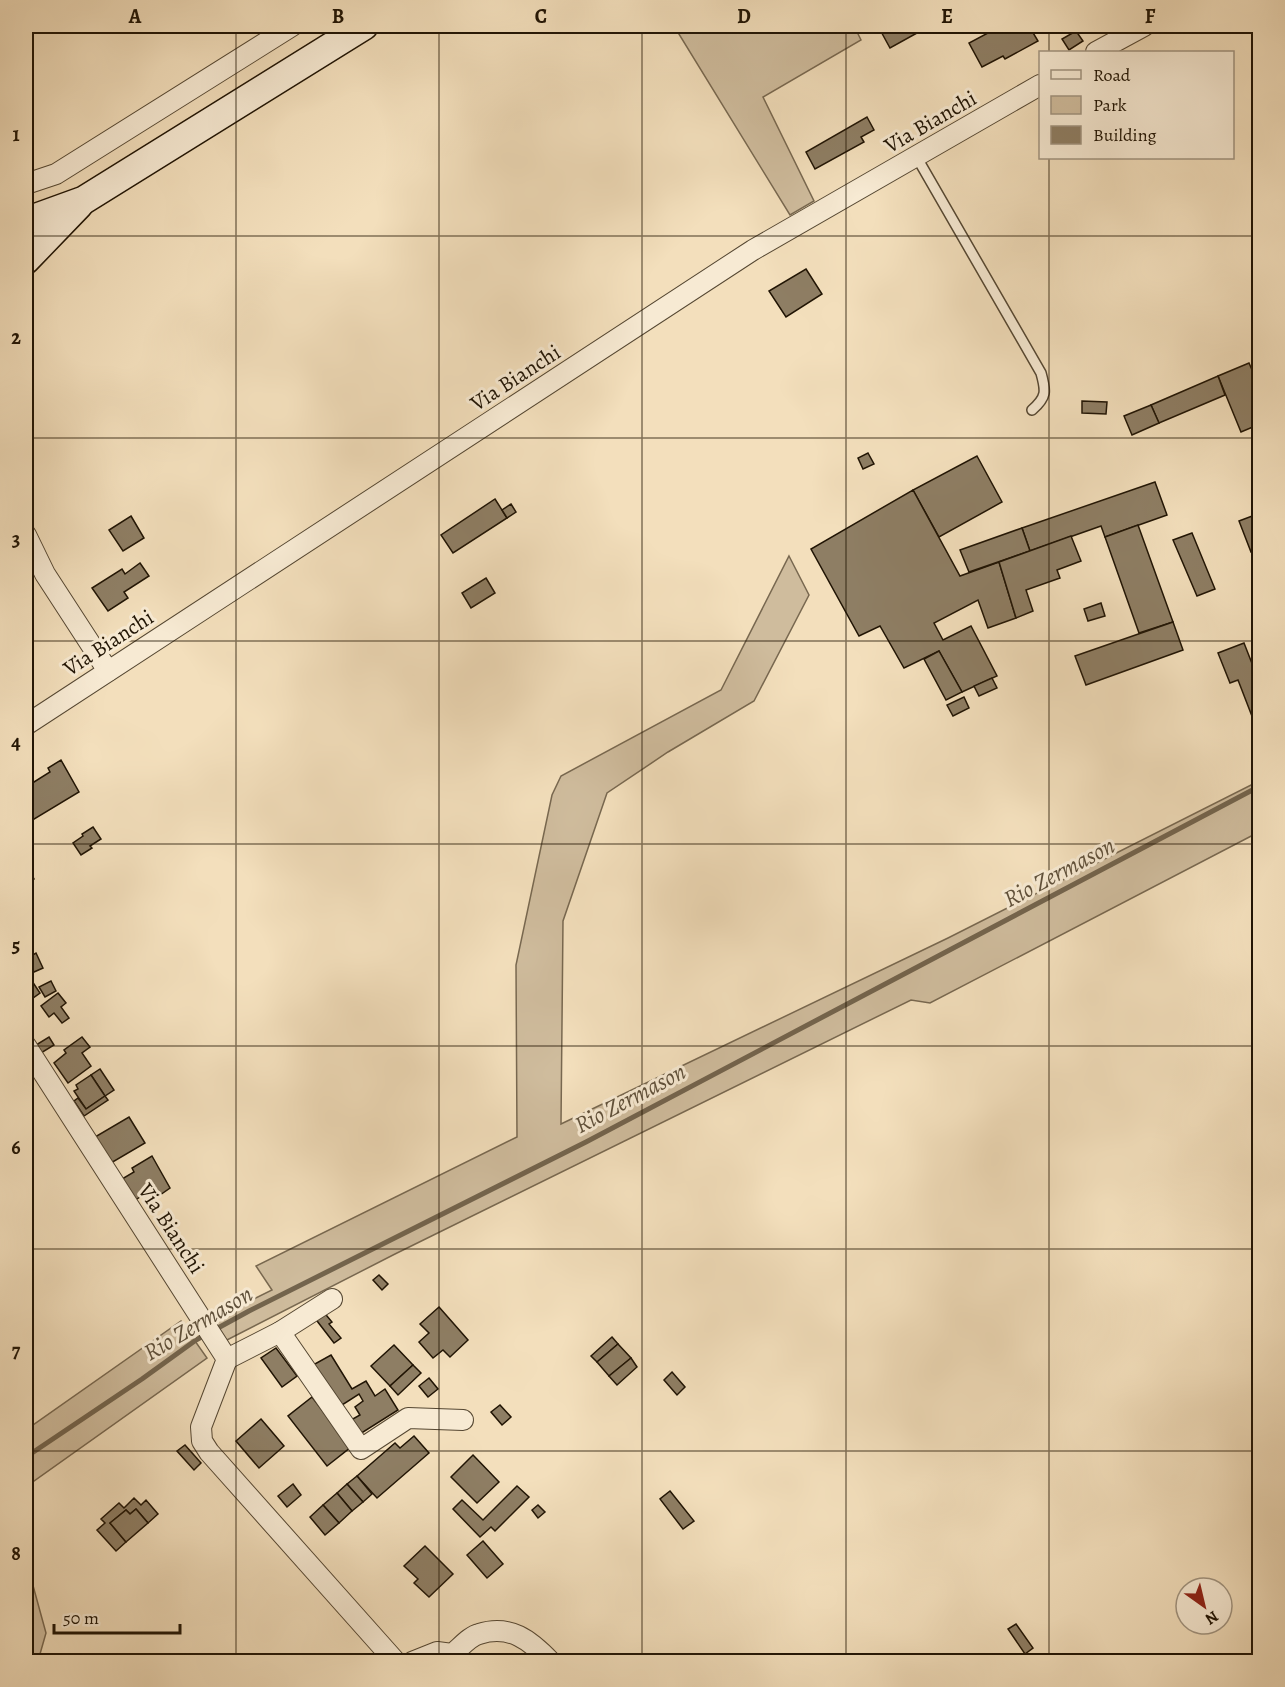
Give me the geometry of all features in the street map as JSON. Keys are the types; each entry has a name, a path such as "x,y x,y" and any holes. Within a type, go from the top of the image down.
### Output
{"main road":[{"path":"26,221 84,200 364,26"},
{"path":"26,260 84,200"}],"street":[{"path":"26,184 56,174 292,26"},
{"path":"1098,51 1144,26"},
{"name":"Via Bianchi","path":"26,725 753,250 1039,86"},
{"path":"26,535 45,574 108,670"},
{"name":"Via Bianchi","path":"26,1046 224,1353"},
{"path":"332,1299 280,1332 224,1353 201,1427 202,1441 209,1452 396,1662"},
{"path":"280,1332 361,1449 408,1418 463,1420"},
{"path":"412,1662 437,1652 452,1654 477,1634 499,1631 524,1636 551,1662"}],"lane":[{"path":"916,156 1041,373 1045,388 1043,400 1032,410"}],"green space":[{"path":"674,26 854,26 861,40 763,97 814,201 790,215"},
{"path":"789,556 809,595 754,701 668,752 607,793 563,921 561,1124 948,938 1259,781 1259,832 930,1003 911,1000 395,1254 225,1341 211,1320 272,1290 256,1266 517,1137 516,965 552,795 561,776 721,690"},
{"path":"181,1321 207,1358 30,1484 26,1513 26,1430"},
{"path":"26,1560 46,1633 38,1661 26,1661"}],"building":[{"path":"878,26 924,26 926,28 890,48"},
{"path":"1001,26 1029,26 1038,41 1005,59 1003,56 982,67 969,43"},
{"path":"1076,31 1083,41 1069,50 1062,39"},
{"path":"867,117 874,130 861,137 864,142 815,169 806,152"},
{"path":"806,269 822,294 786,317 769,291"},
{"path":"1249,363 1260,388 1260,424 1241,432 1218,376"},
{"path":"1218,376 1225,395 1159,423 1151,405"},
{"path":"1082,401 1107,402 1106,414 1082,413"},
{"path":"1151,405 1159,423 1132,435 1124,416"},
{"path":"868,453 874,464 863,469 858,458"},
{"path":"977,456 1002,502 939,537 913,490"},
{"path":"1155,482 1167,515 1105,537 1101,526 1030,551 1022,528"},
{"path":"913,490 960,576 999,562 1016,618 988,628 978,600 934,623 943,640 971,626 997,676 962,692 939,651 904,668 880,626 859,636 811,549"},
{"path":"495,499 507,518 453,553 441,535"},
{"path":"511,504 516,512 507,518 502,510"},
{"path":"1260,513 1260,549 1251,552 1239,521"},
{"path":"131,516 144,538 123,551 109,530"},
{"path":"1138,525 1173,622 1139,633 1105,537"},
{"path":"1022,528 1030,551 969,572 960,550"},
{"path":"1192,533 1215,589 1197,596 1173,540"},
{"path":"1071,536 1081,561 1057,570 1060,578 1026,590 1033,611 1016,618 999,562"},
{"path":"140,563 149,576 124,592 128,598 108,611 92,588 122,569 125,574"},
{"path":"486,578 495,593 471,608 462,593"},
{"path":"1101,603 1105,616 1088,621 1084,609"},
{"path":"1173,622 1183,650 1086,685 1075,656"},
{"path":"1244,643 1260,684 1260,737 1238,680 1230,683 1218,653"},
{"path":"939,651 962,692 946,700 924,659"},
{"path":"992,678 997,688 979,696 974,686"},
{"path":"964,697 969,708 953,716 947,705"},
{"path":"61,760 79,792 26,824 26,787 50,772 48,768"},
{"path":"93,827 101,839 81,855 73,843"},
{"path":"30,871 34,879 26,884 26,874"},
{"path":"36,953 43,968 34,972 26,959"},
{"path":"26,972 40,993 26,1003"},
{"path":"51,981 56,991 45,997 39,987"},
{"path":"58,993 66,1003 61,1007 69,1018 62,1023 54,1013 49,1017 41,1006"},
{"path":"49,1037 54,1045 41,1053 36,1045"},
{"path":"82,1037 90,1047 82,1053 91,1066 68,1083 54,1063 66,1053 64,1050"},
{"path":"100,1069 114,1090 105,1096 91,1075"},
{"path":"91,1075 105,1096 86,1109 74,1091 78,1089 76,1085"},
{"path":"105,1096 108,1100 84,1116 74,1101 78,1098 86,1109"},
{"path":"129,1117 145,1143 111,1163 95,1137"},
{"path":"152,1156 170,1188 160,1195 155,1187 134,1201 122,1179 134,1172 132,1168"},
{"path":"379,1275 388,1284 382,1290 373,1280"},
{"path":"439,1307 468,1340 450,1357 443,1350 433,1358 419,1342 429,1333 420,1324"},
{"path":"322,1310 332,1322 329,1324 341,1338 334,1343 314,1317"},
{"path":"612,1337 618,1344 597,1362 591,1356"},
{"path":"618,1344 631,1358 609,1376 597,1362"},
{"path":"394,1345 413,1365 390,1386 371,1366"},
{"path":"276,1348 297,1376 282,1387 261,1358"},
{"path":"331,1355 352,1389 366,1381 375,1396 385,1389 398,1410 360,1434 351,1420 360,1415 355,1407 363,1401 359,1394 339,1407 313,1365"},
{"path":"631,1358 637,1367 617,1385 609,1376"},
{"path":"413,1365 421,1373 398,1395 390,1386"},
{"path":"672,1372 685,1387 677,1395 664,1380"},
{"path":"429,1378 438,1389 428,1397 419,1386"},
{"path":"312,1397 351,1447 327,1466 288,1416"},
{"path":"500,1405 511,1417 502,1425 491,1412"},
{"path":"261,1419 284,1446 259,1468 236,1441"},
{"path":"414,1436 429,1453 377,1498 357,1476 395,1443 400,1448"},
{"path":"185,1445 201,1463 194,1470 177,1451"},
{"path":"473,1455 499,1482 477,1503 451,1477"},
{"path":"357,1476 372,1494 363,1502 347,1484"},
{"path":"293,1484 301,1495 287,1507 278,1496"},
{"path":"347,1484 363,1502 352,1511 337,1493"},
{"path":"517,1486 529,1497 495,1531 491,1527 480,1537 453,1509 462,1500 483,1520"},
{"path":"670,1491 694,1521 683,1529 660,1499"},
{"path":"337,1493 352,1511 339,1523 323,1505"},
{"path":"134,1498 141,1505 146,1500 158,1514 148,1523 136,1509 130,1514 126,1510 110,1523 126,1542 116,1551 97,1530 105,1523 101,1519 119,1503 124,1508"},
{"path":"323,1505 339,1523 325,1535 310,1517"},
{"path":"538,1505 545,1512 538,1518 532,1510"},
{"path":"136,1509 148,1523 126,1542 110,1523 126,1510 130,1514"},
{"path":"483,1541 503,1564 487,1578 467,1555"},
{"path":"425,1546 453,1574 429,1597 414,1583 418,1579 404,1566"},
{"path":"1016,1624 1033,1648 1025,1654 1008,1629"}],"waterway":[{"name":"Rio Zermason","path":"26,1457 196,1340 249,1311 586,1142 1260,786"}]}
